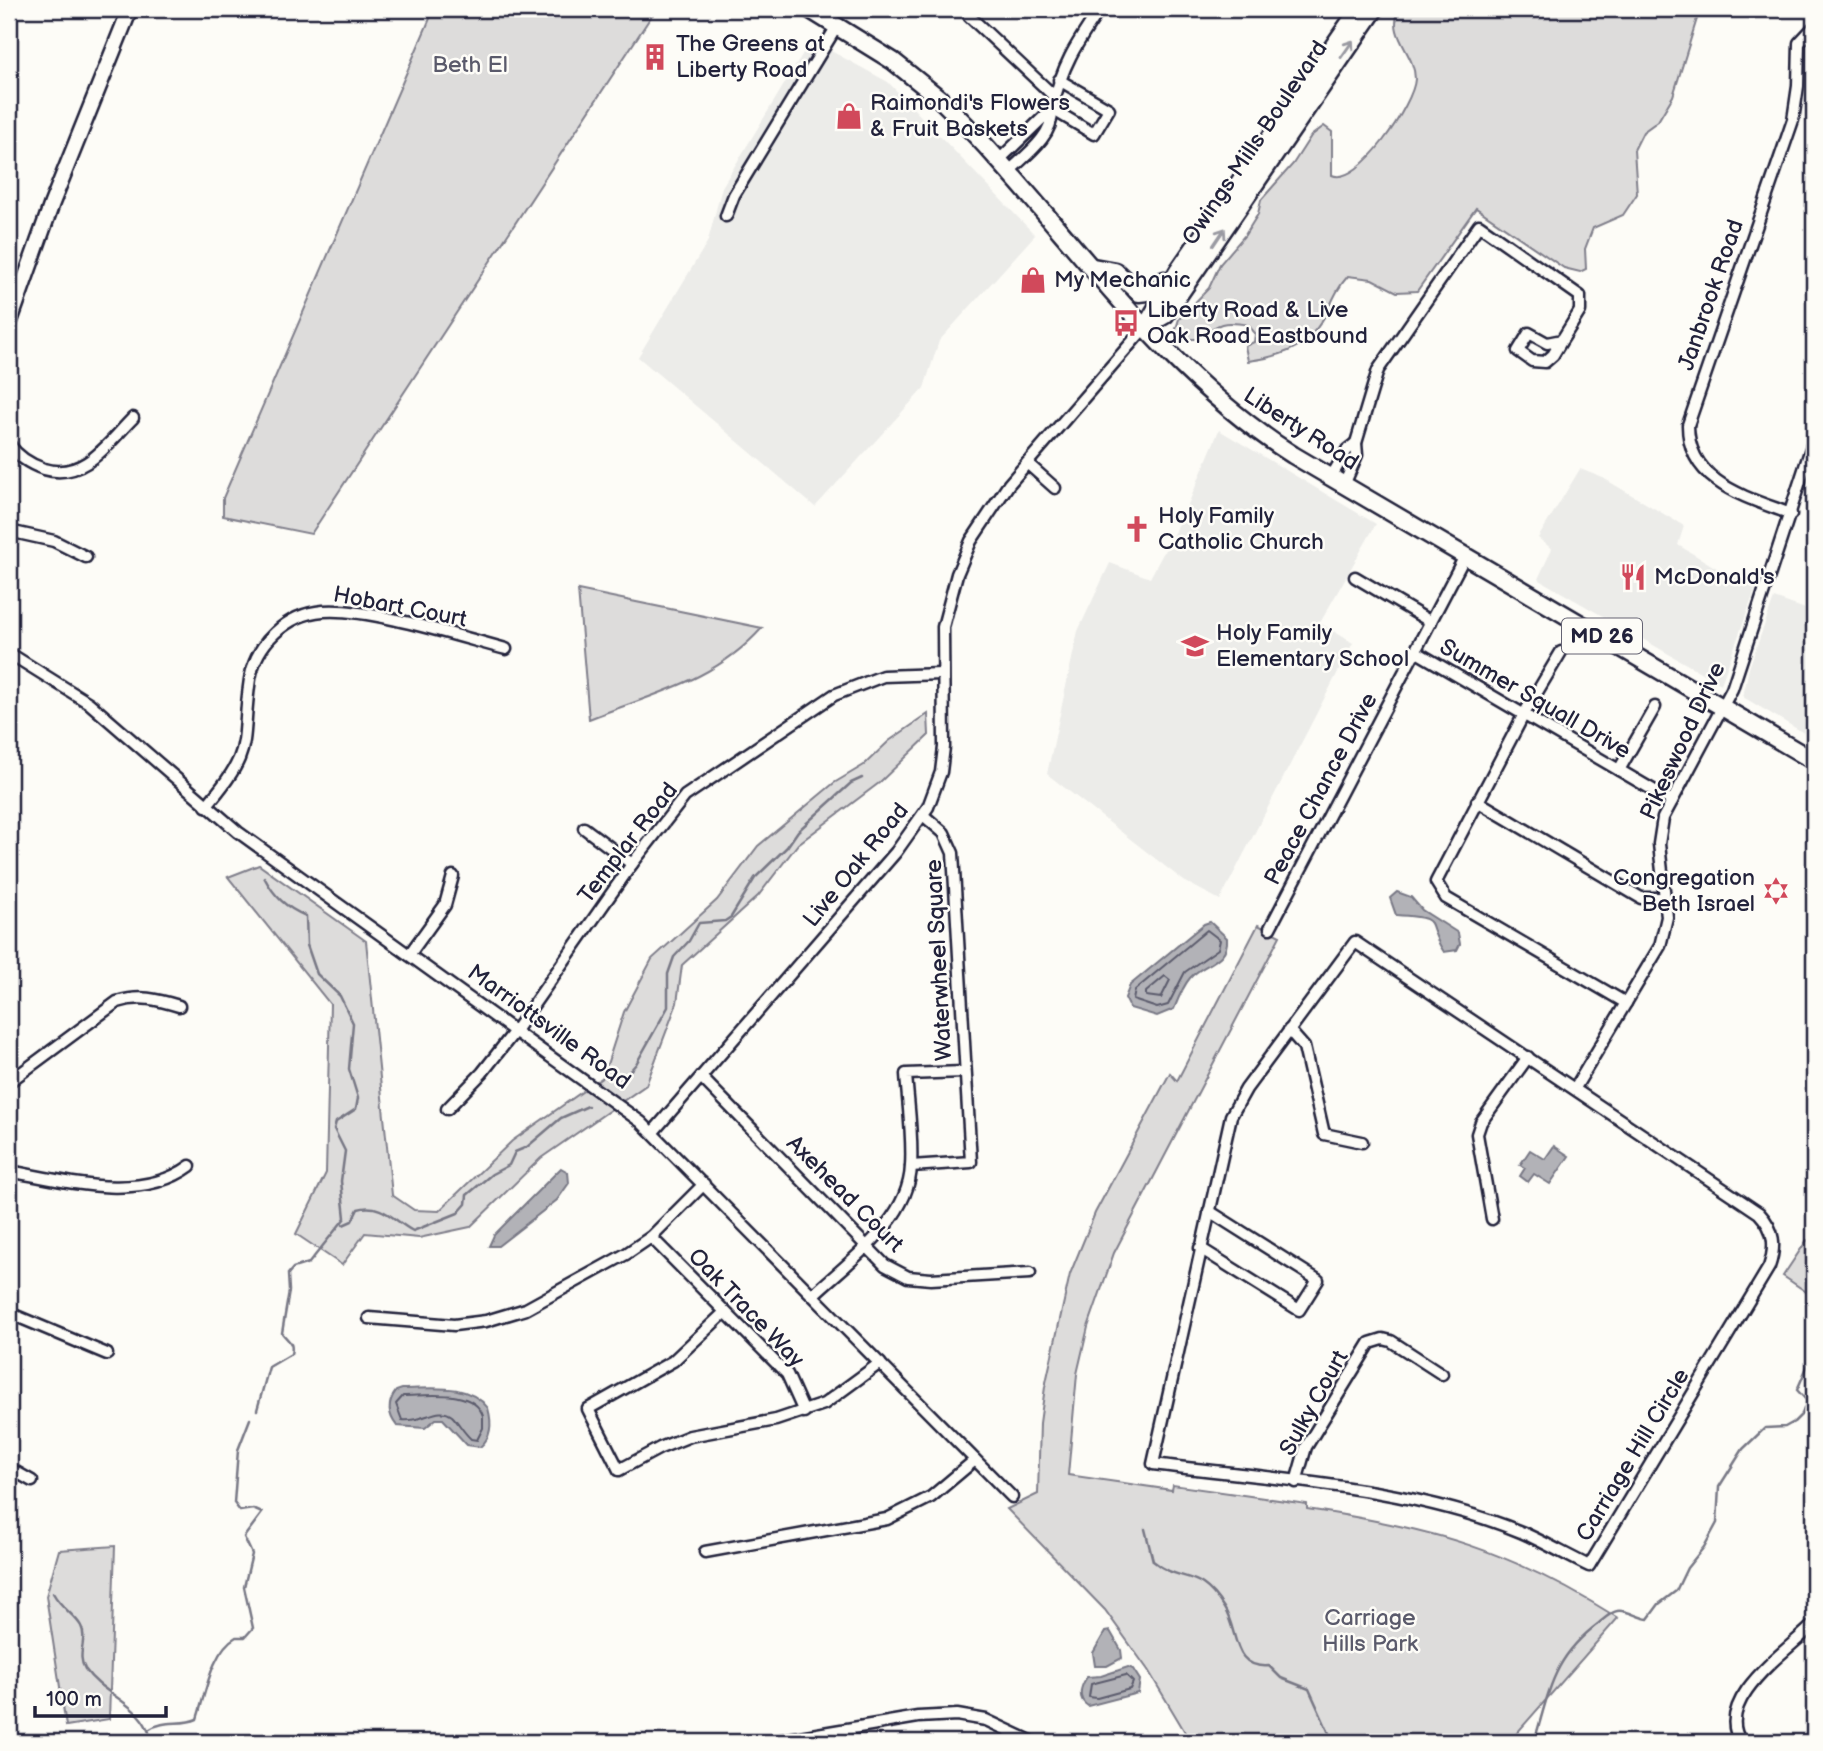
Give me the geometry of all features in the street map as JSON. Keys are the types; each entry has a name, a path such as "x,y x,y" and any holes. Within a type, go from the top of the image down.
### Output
{"main road":[{"path":"9,324 52,203 130,9"},
{"name":"Liberty Road","path":"809,9 923,84 1003,167 1199,383 1243,421 1338,481 1814,761"},
{"name":"Owings Mills Boulevard","path":"1146,326 1178,271 1359,9"},
{"name":"Owings Mills Boulevard","path":"1146,326 1165,315 1375,9"},
{"path":"1093,267 1115,271 1134,291 1146,293 1156,291 1170,272 1178,271"}],"street":[{"path":"974,9 969,16 1055,97"},
{"path":"1003,167 1052,109 1068,57 1100,9"},
{"path":"726,216 734,195 837,26"},
{"name":"Janbrook Road","path":"1791,514 1743,496 1711,478 1702,470 1690,450 1688,425 1793,120 1798,86 1797,53 1803,35 1814,27"},
{"path":"1052,109 1094,134 1109,109 1059,80"},
{"path":"1338,481 1357,455 1356,443 1378,370 1479,225 1580,296 1580,311 1562,340"},
{"name":"Live Oak Road","path":"653,1132 896,852 923,815 937,786 943,761 943,627 963,558 992,506 1146,326"},
{"path":"9,444 34,466 68,472 87,464 133,418"},
{"name":"Pikeswood Drive","path":"1575,1088 1660,946 1666,930 1667,898 1659,844 1663,818 1724,708 1814,439"},
{"path":"1338,481 1347,450 1356,443"},
{"path":"1027,463 1055,488"},
{"path":"9,531 54,541 86,557"},
{"name":"Peace Chance Drive","path":"1270,928 1465,556"},
{"path":"1355,577 1431,622"},
{"name":"Hobart Court","path":"206,806 236,769 244,750 250,679 259,653 272,635 289,622 320,611 349,612 506,649"},
{"name":"Summer Squall Drive","path":"1415,651 1672,801"},
{"path":"1561,652 1524,714 1437,875 1440,892 1626,1003"},
{"name":"Marriottsville Road","path":"9,653 89,703 206,806 653,1132 1012,1497"},
{"name":"Templar Road","path":"447,1109 482,1073 515,1031 632,864 685,796 834,695 883,676 941,674"},
{"path":"1619,770 1655,707"},
{"path":"1477,801 1641,898 1667,898"},
{"name":"Waterwheel Square","path":"911,1166 971,1162 953,853 944,832 923,815"},
{"path":"584,828 632,864"},
{"path":"409,955 445,905 453,876"},
{"name":"Carriage Hill Circle","path":"1355,942 1575,1088 1759,1213 1768,1222 1774,1242 1769,1267 1589,1566 1522,1533 1473,1516 1426,1504 1296,1482 1153,1464 1231,1116 1246,1088 1355,942"},
{"path":"9,1082 117,1002 133,997 151,998 179,1006"},
{"path":"1289,1030 1304,1047 1324,1134 1363,1142"},
{"path":"1492,1219 1477,1134 1481,1122 1528,1057"},
{"name":"Waterwheel Square","path":"813,1295 889,1221 904,1198 911,1166 906,1074 964,1072"},
{"name":"Axehead Court","path":"701,1077 885,1265 908,1277 931,1279 1030,1273"},
{"path":"9,1171 99,1185 121,1185 166,1180 190,1166"},
{"path":"369,1318 454,1325 526,1309 626,1254 651,1237 704,1184"},
{"path":"1200,1248 1299,1310 1318,1280 1209,1210"},
{"name":"Oak Trace Way","path":"651,1237 787,1374 804,1412"},
{"path":"725,1312 673,1361 588,1409 620,1470 660,1448 690,1436 804,1412 846,1390 880,1363"},
{"path":"9,1313 41,1324 107,1354"},
{"name":"Sulky Court","path":"1296,1482 1306,1447 1370,1343 1383,1339 1391,1341 1443,1374"},
{"path":"705,1552 887,1519 931,1497 975,1460"},
{"path":"9,1468 32,1481"},
{"path":"1741,1742 1736,1730 1736,1713 1742,1695 1814,1624"},
{"path":"771,1742 918,1717 957,1715 986,1720 1033,1742"}],"shaded area":[{"path":"811,40 888,82 1035,235 939,341 924,388 815,507 638,357 708,241 722,187"},
{"path":"1219,430 1376,524 1320,623 1353,643 1220,900 1184,881 1047,774 1078,631 1110,563 1150,578 1185,512"},
{"path":"1580,469 1603,478 1684,526 1678,545 1730,576 1757,585 1721,684 1538,579 1552,549 1538,538"},
{"path":"1774,598 1814,612 1814,739 1743,697 1749,668"}],"green space":[{"name":"Beth El","path":"434,9 656,9 311,534 223,516 223,498"},
{"path":"1399,9 1700,9 1673,96 1658,121 1643,132 1634,150 1637,194 1623,215 1593,228 1585,249 1586,269 1580,272 1564,268 1476,208 1417,291 1397,292 1372,279 1348,276 1313,332 1305,341 1286,352 1248,361 1245,346 1254,342 1255,333 1248,325 1220,324 1197,339 1184,339 1175,332 1179,319 1209,288 1220,264 1245,235 1258,214 1261,200 1293,164 1311,136 1324,126 1332,132 1332,175 1343,175 1370,156 1395,123 1412,91 1415,79 1414,69 1396,28"},
{"path":"578,590 762,628 744,646 703,673 682,684 589,719"},
{"path":"928,714 929,735 879,783 798,844 758,896 682,965 677,1003 646,1085 541,1158 470,1227 419,1238 365,1233 342,1265 296,1234 326,1173 330,1004 228,877 259,865 366,941 392,1195 414,1210 439,1211 512,1141 603,1077 624,1012 652,959 717,900 758,846 834,783 864,765 889,741"},
{"name":"Carriage Hills Park","path":"1258,925 1280,936 1114,1253 1088,1327 1077,1374 1068,1475 1172,1490 1173,1485 1307,1504 1307,1509 1394,1524 1469,1545 1505,1559 1542,1575 1618,1618 1509,1742 1191,1742 1148,1670 1105,1610 1007,1509 1038,1494 1040,1423 1045,1387 1070,1274 1095,1213 1170,1073 1177,1081"},
{"path":"1807,1240 1814,1245 1814,1297 1783,1276"},
{"path":"115,1546 109,1719 66,1726 46,1596 59,1550"}],"water":[{"path":"1397,892 1411,897 1422,910 1458,933 1460,944 1457,950 1444,952 1428,920 1396,915 1390,898"},
{"path":"1210,922 1227,938 1227,946 1220,957 1190,978 1174,1009 1157,1016 1130,1008 1125,998 1130,985 1204,924"},
{"path":"1554,1146 1569,1156 1550,1184 1534,1174 1528,1182 1520,1176 1525,1168 1520,1165 1530,1150 1545,1159"},
{"path":"561,1168 568,1172 569,1183 557,1200 498,1246 489,1246 494,1235"},
{"path":"437,1388 470,1394 488,1408 490,1424 487,1439 480,1447 467,1445 443,1419 436,1419 425,1428 397,1426 390,1413 390,1404 396,1391"},
{"path":"1110,1631 1121,1650 1122,1658 1107,1666 1095,1666 1093,1653 1105,1632"},
{"path":"1128,1667 1133,1669 1140,1680 1138,1693 1088,1706 1082,1700 1081,1693 1087,1677 1101,1676"}],"waterway":[{"path":"618,1084 636,1064 668,1007 668,974 674,957 689,941 699,923 725,921 731,917 755,878 787,847 798,831 851,783 862,778"},
{"path":"257,1410 269,1367 291,1354 292,1350 291,1344 282,1333 289,1291 288,1274 293,1268 309,1263 345,1218 341,1181 345,1151 334,1129 336,1122 356,1109 358,1098 349,1069 353,1023 340,996 317,974 307,945 306,916 281,901 264,877"},
{"path":"343,1225 352,1221 358,1209 366,1208 381,1210 413,1231 458,1213 466,1204 467,1195 492,1174 509,1165 515,1152 527,1147 561,1118 588,1106"},
{"path":"1534,1742 1555,1676 1571,1649 1583,1636 1617,1611 1648,1619 1659,1604 1676,1591 1687,1568 1704,1547 1717,1523 1719,1487 1743,1449 1765,1428 1785,1427 1802,1414 1807,1401 1797,1390 1814,1351"},
{"path":"153,1742 148,1730 197,1719 210,1674 221,1652 228,1643 236,1637 245,1637 253,1628 244,1587 252,1554 244,1537 262,1513 253,1509 240,1511 234,1503 238,1450 250,1419"},
{"path":"1145,1529 1153,1561 1173,1573 1198,1581 1215,1595 1229,1617 1238,1647 1248,1661 1269,1666 1281,1678 1309,1689 1333,1742"},
{"path":"53,1593 81,1626 85,1669 100,1685 135,1712 148,1730"}],"place":[{"name":"The Greens at Liberty Road","path":"655,57"},
{"name":"Raimondi's Flowers & Fruit Baskets","path":"849,116"},
{"name":"My Mechanic","path":"1033,280"},
{"name":"Liberty Road & Live Oak Road Eastbound","path":"1126,323"},
{"name":"Holy Family Catholic Church","path":"1137,529"},
{"name":"McDonald's","path":"1633,577"},
{"name":"Holy Family Elementary School","path":"1195,646"},
{"name":"Congregation Beth Israel","path":"1776,891"}]}
